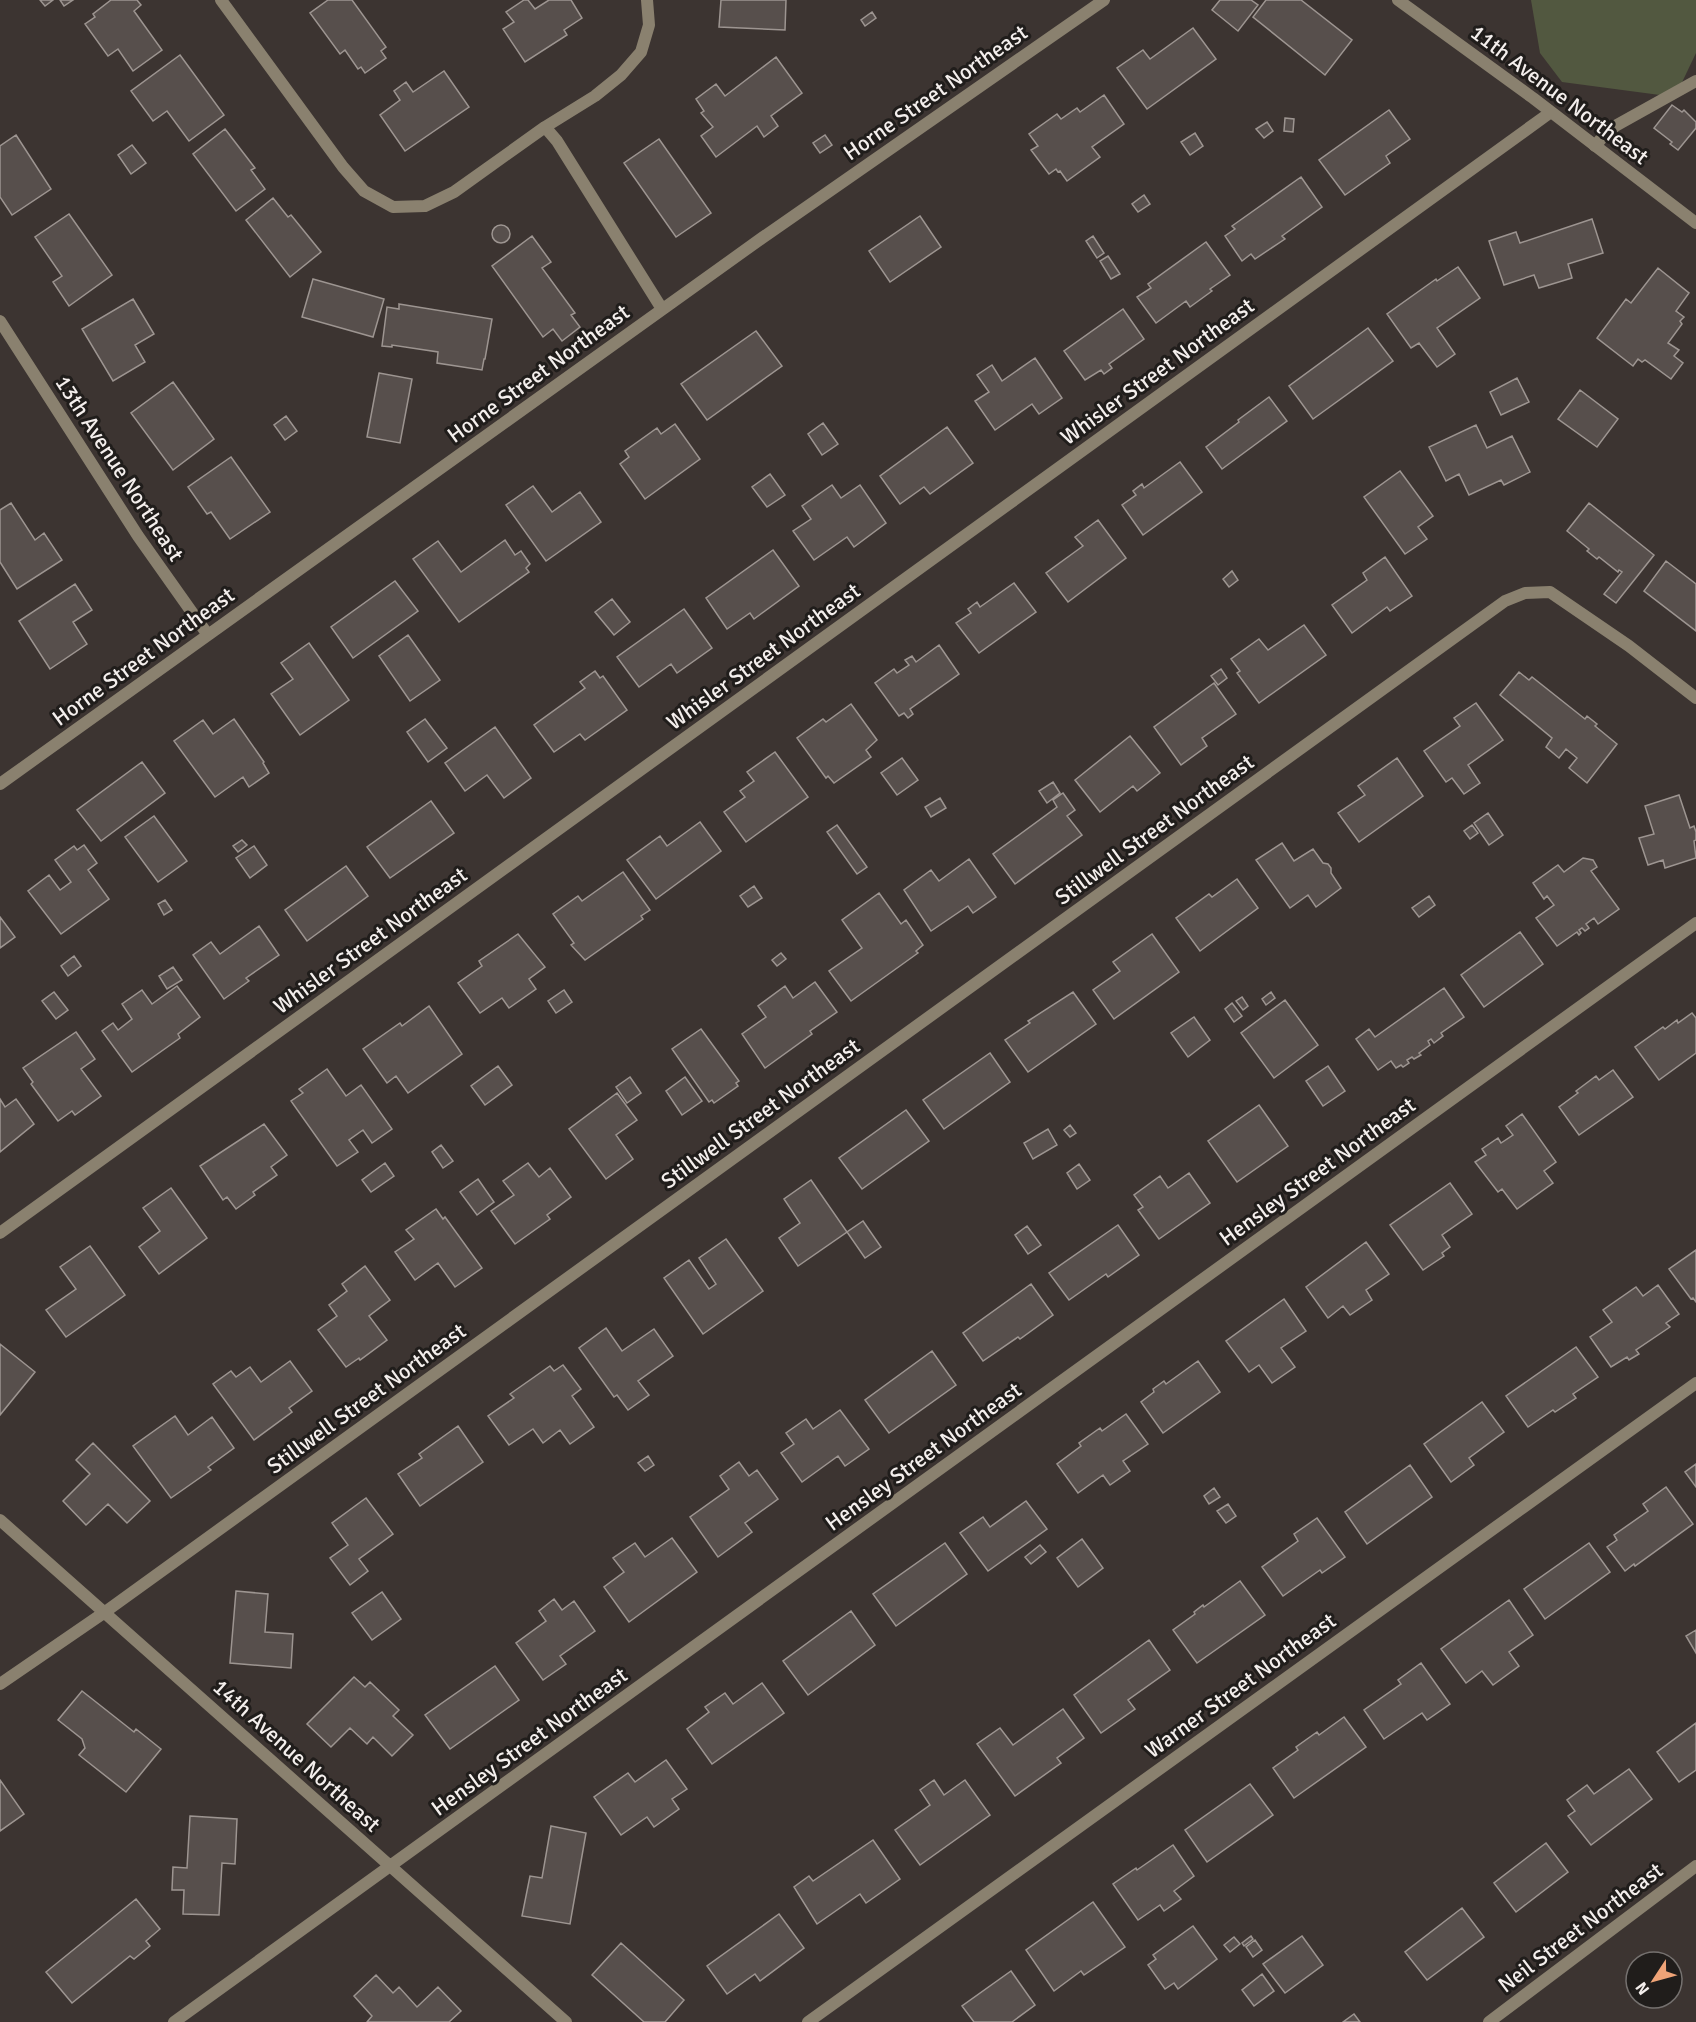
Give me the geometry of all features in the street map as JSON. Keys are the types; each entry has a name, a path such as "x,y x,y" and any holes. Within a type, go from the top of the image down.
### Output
{"street":[{"path":"221,0 343,167 364,191 393,207 425,206 454,192 545,127 595,96 621,75 641,52 649,25 647,0"},
{"name":"Horne Street Northeast","path":"0,784 662,309 1104,0"},
{"name":"11th Avenue Northeast","path":"1398,0 1551,112 1696,223"},
{"path":"1595,146 1606,133 1617,125 1696,81"},
{"name":"Whisler Street Northeast","path":"0,1233 1551,112"},
{"path":"545,127 557,141 662,309"},
{"name":"13th Avenue Northeast","path":"0,321 138,536 208,635"},
{"name":"Stillwell Street Northeast","path":"0,1684 105,1612 1505,601 1525,592 1550,592 1629,646 1696,698"},
{"name":"Hensley Street Northeast","path":"174,2022 1696,923"},
{"name":"Warner Street Northeast","path":"808,2022 1696,1383"},
{"name":"14th Avenue Northeast","path":"0,1520 566,2022"},
{"name":"Neil Street Northeast","path":"1489,2022 1696,1866"}],"green space":[{"path":"1531,0 1696,0 1696,53 1675,97 1562,82 1540,53"}],"building":[{"path":"40,0 53,0 45,6"},
{"path":"60,0 73,0 64,6"},
{"path":"111,0 137,0 141,5 134,11 162,50 133,71 118,49 108,56 85,24 95,17 93,14"},
{"path":"328,0 352,0 386,47 381,51 386,58 365,73 361,67 358,69 345,50 340,54 310,13"},
{"path":"524,0 528,0 535,9 549,0 571,0 582,18 564,30 567,35 525,62 503,29 514,22 506,12"},
{"path":"721,0 786,0 785,30 719,27"},
{"path":"1220,0 1251,0 1258,5 1238,31 1212,10"},
{"path":"1266,0 1301,0 1352,40 1325,75 1253,17"},
{"path":"872,12 876,18 865,26 861,20"},
{"path":"1193,28 1216,59 1147,109 1117,68 1143,50 1150,59"},
{"path":"180,55 224,115 189,141 167,111 153,121 131,91"},
{"path":"776,57 802,93 771,116 778,126 764,137 757,126 716,157 701,136 713,127 701,113 704,111 696,99 716,84 725,96"},
{"path":"444,71 469,107 405,151 380,115 400,100 394,91 406,82 413,92"},
{"path":"1104,95 1124,124 1092,147 1100,157 1067,181 1056,169 1049,174 1031,150 1038,146 1029,134 1057,114 1061,119 1077,108 1080,112"},
{"path":"1672,105 1682,112 1684,110 1696,122 1696,128 1678,150 1670,144 1672,142 1654,128"},
{"path":"1389,110 1410,139 1386,156 1390,163 1345,195 1319,160"},
{"path":"1285,118 1294,119 1293,132 1284,131"},
{"path":"1267,122 1273,131 1264,138 1256,129"},
{"path":"225,129 255,168 251,170 265,189 236,211 193,154"},
{"path":"1195,133 1203,146 1190,155 1181,142"},
{"path":"16,135 51,189 12,215 0,197 0,146"},
{"path":"825,135 832,145 820,153 813,143"},
{"path":"659,139 711,213 676,237 624,163"},
{"path":"132,145 146,163 131,174 118,155"},
{"path":"1301,177 1322,207 1282,236 1285,239 1255,259 1251,254 1242,261 1225,236 1235,229 1232,226"},
{"path":"1144,195 1150,204 1138,212 1132,204"},
{"path":"273,198 288,217 291,215 321,252 290,277 246,220"},
{"path":"69,214 112,275 69,306 53,282 62,276 35,237"},
{"path":"920,216 941,247 890,282 869,251"},
{"path":"1592,219 1603,253 1568,264 1572,278 1539,288 1534,275 1504,285 1489,241 1516,232 1520,243"},
{"path":"501,225 507,228 510,234 507,240 501,243 495,240 492,234 495,228"},
{"path":"532,236 551,262 542,268 575,313 571,315 580,327 562,341 553,329 543,337 492,266"},
{"path":"1093,236 1104,253 1097,258 1086,241"},
{"path":"1206,242 1230,275 1190,307 1186,301 1156,323 1137,297 1151,288 1148,284"},
{"path":"1108,256 1120,274 1111,279 1100,261"},
{"path":"1458,267 1480,298 1437,328 1455,354 1437,367 1419,343 1411,348 1387,314 1436,279 1437,281"},
{"path":"1658,268 1689,293 1676,311 1684,317 1680,321 1682,324 1668,343 1679,350 1674,356 1683,363 1671,379 1645,360 1642,362 1638,359 1633,366 1597,338 1626,299 1631,303"},
{"path":"313,279 384,299 373,337 302,317"},
{"path":"133,299 154,334 135,345 145,362 113,381 82,329"},
{"path":"399,304 492,319 482,370 437,363 438,352 392,345 392,347 382,346 387,307 399,309"},
{"path":"1123,309 1144,339 1109,364 1112,368 1104,374 1101,370 1085,380 1064,351"},
{"path":"1368,328 1393,361 1313,419 1289,386"},
{"path":"756,331 782,366 707,420 681,384"},
{"path":"1035,358 1062,398 1039,414 1032,404 995,430 975,401 989,392 977,375 992,365 1002,381"},
{"path":"379,373 412,379 400,443 367,437"},
{"path":"1517,378 1529,402 1501,415 1490,392"},
{"path":"173,382 214,439 173,470 131,413"},
{"path":"1580,390 1618,419 1597,447 1558,419"},
{"path":"1269,397 1287,421 1222,469 1206,447"},
{"path":"286,416 297,431 285,440 274,425"},
{"path":"823,423 838,444 822,455 808,434"},
{"path":"675,424 700,459 645,499 620,464 629,457 625,451 657,428 661,434"},
{"path":"1476,425 1487,448 1512,436 1530,472 1504,485 1501,480 1469,495 1459,474 1446,481 1429,447"},
{"path":"947,427 973,463 930,494 924,487 900,504 880,476"},
{"path":"231,457 270,512 230,539 211,512 207,514 188,487"},
{"path":"1180,462 1202,492 1143,535 1122,505 1136,495 1133,491 1142,484 1144,488"},
{"path":"1400,471 1433,516 1418,527 1427,539 1405,554 1364,497"},
{"path":"770,474 785,495 767,507 752,487"},
{"path":"832,485 841,498 860,485 886,523 854,547 847,537 814,560 793,531 811,519 802,506"},
{"path":"533,486 552,512 580,492 601,522 546,561 506,505"},
{"path":"11,503 35,540 44,533 62,560 17,589 0,562 0,510"},
{"path":"1589,503 1654,555 1616,603 1604,594 1622,572 1619,570 1618,572 1599,557 1597,559 1587,551 1589,549 1567,531"},
{"path":"1098,520 1126,558 1068,602 1046,573 1083,546 1075,537"},
{"path":"505,540 515,555 521,551 530,564 526,568 529,572 459,622 413,559 438,541 461,572"},
{"path":"773,550 799,586 754,619 750,613 727,629 706,598"},
{"path":"1385,557 1412,596 1390,611 1387,607 1352,633 1332,605 1367,580 1363,573"},
{"path":"1666,561 1696,584 1696,631 1644,591"},
{"path":"1232,571 1238,580 1229,587 1223,579"},
{"path":"395,581 418,611 353,658 331,627"},
{"path":"1014,583 1036,612 979,653 956,623 971,613 968,609 977,602 980,607"},
{"path":"75,584 92,610 73,622 87,644 50,669 19,621"},
{"path":"612,599 630,622 614,635 595,612"},
{"path":"684,609 712,648 677,673 671,664 639,687 617,657"},
{"path":"1304,625 1326,655 1259,703 1237,673 1240,671 1231,659 1259,639 1268,650"},
{"path":"408,635 440,680 410,701 379,656"},
{"path":"309,643 349,700 300,735 271,694 293,679 281,663"},
{"path":"939,645 959,674 910,709 913,714 908,718 904,713 899,716 875,683 894,669 897,673 909,665 905,660 912,656 916,662"},
{"path":"1221,669 1227,678 1218,685 1211,676"},
{"path":"595,671 600,678 603,676 627,710 585,740 580,734 554,752 534,725 585,688 580,682"},
{"path":"1519,672 1529,680 1532,677 1585,719 1587,716 1597,724 1595,726 1617,744 1587,783 1569,768 1577,758 1566,749 1559,758 1546,747 1552,738 1500,695"},
{"path":"1214,683 1236,714 1202,738 1207,746 1181,765 1154,727"},
{"path":"1476,703 1503,740 1468,765 1480,783 1464,794 1452,778 1446,782 1424,751 1460,726 1454,718"},
{"path":"851,704 877,740 866,750 871,757 834,783 828,776 826,778 797,738 823,719 826,722"},
{"path":"234,719 269,773 249,787 243,777 215,797 174,741 203,720 213,734"},
{"path":"425,719 447,748 428,762 407,732"},
{"path":"495,727 531,778 504,798 487,775 465,791 445,763"},
{"path":"1130,736 1160,773 1137,791 1133,786 1100,812 1075,780"},
{"path":"775,752 808,797 746,842 724,812 745,797 740,791 754,781 747,772"},
{"path":"902,758 918,780 897,795 881,773"},
{"path":"1397,758 1423,796 1359,842 1338,813 1365,795 1358,786"},
{"path":"142,762 165,793 101,841 77,810"},
{"path":"1053,782 1060,793 1047,803 1039,791"},
{"path":"1063,793 1075,810 1067,816 1082,835 1015,884 993,854 1057,807 1053,800"},
{"path":"1679,795 1690,828 1694,826 1696,832 1694,841 1696,858 1665,868 1663,860 1648,865 1639,838 1654,834 1645,806"},
{"path":"940,798 946,808 931,817 925,807"},
{"path":"431,801 454,833 390,878 367,847"},
{"path":"1488,813 1503,835 1489,845 1474,823"},
{"path":"154,816 187,861 158,882 125,837"},
{"path":"700,822 721,851 656,899 627,860 660,836 667,846"},
{"path":"837,825 867,867 857,874 827,832"},
{"path":"1472,825 1478,833 1470,839 1464,831"},
{"path":"242,840 247,845 238,852 233,846"},
{"path":"1282,843 1294,861 1313,849 1323,863 1328,864 1331,868 1331,873 1341,888 1316,907 1308,895 1290,908 1256,860"},
{"path":"84,845 97,863 88,870 109,899 61,934 28,891 49,875 60,890 71,882 55,860 74,846 77,850"},
{"path":"254,846 267,865 250,878 236,858"},
{"path":"1583,858 1593,860 1597,867 1591,871 1619,909 1598,924 1594,918 1586,924 1589,928 1585,931 1582,928 1579,930 1581,933 1579,935 1577,932 1557,946 1536,918 1554,905 1547,896 1544,899 1533,883 1558,865 1564,872"},
{"path":"969,859 996,897 973,913 968,906 931,931 904,890 931,870 939,881"},
{"path":"346,866 368,896 307,941 285,910"},
{"path":"623,872 650,910 641,916 643,919 585,960 571,945 574,943 553,914 578,896 582,901"},
{"path":"1237,879 1258,908 1200,951 1176,918 1209,894 1212,897"},
{"path":"754,886 762,898 748,907 740,896"},
{"path":"879,893 901,924 906,920 923,945 916,951 918,953 851,1001 829,971 862,948 842,920"},
{"path":"1429,896 1435,905 1419,917 1412,908"},
{"path":"165,900 172,910 164,915 158,904"},
{"path":"0,917 15,937 0,948"},
{"path":"259,926 279,955 246,978 249,981 224,999 193,955 211,942 220,954"},
{"path":"1520,932 1543,964 1484,1007 1461,975"},
{"path":"518,934 545,967 529,979 536,989 509,1008 502,998 480,1013 458,983 482,966 479,961"},
{"path":"1152,934 1179,972 1114,1019 1093,990 1120,971 1113,962"},
{"path":"781,953 786,959 777,966 772,960"},
{"path":"74,956 81,966 68,976 61,966"},
{"path":"173,967 182,980 167,989 159,976"},
{"path":"815,982 837,1012 810,1031 812,1034 765,1068 742,1034 766,1017 758,1006 785,986 793,998"},
{"path":"177,986 200,1017 178,1034 180,1038 132,1072 102,1031 113,1023 118,1030 132,1019 122,1004 142,990 152,1004"},
{"path":"1444,988 1464,1017 1441,1033 1443,1036 1434,1043 1431,1039 1428,1041 1430,1045 1419,1053 1421,1055 1407,1060 1409,1063 1403,1067 1401,1065 1396,1068 1391,1061 1378,1070 1356,1039 1369,1029 1375,1037"},
{"path":"564,990 572,1002 556,1013 548,1001"},
{"path":"54,992 68,1010 56,1019 42,1001"},
{"path":"1073,992 1096,1024 1028,1072 1005,1040 1030,1023 1028,1021"},
{"path":"1271,992 1275,998 1266,1005 1262,999"},
{"path":"1242,997 1248,1006 1243,1010 1236,1001"},
{"path":"1285,1000 1318,1045 1274,1078 1241,1033"},
{"path":"1232,1003 1242,1016 1234,1022 1225,1009"},
{"path":"429,1006 462,1054 408,1093 396,1076 387,1083 363,1049 400,1023 402,1026"},
{"path":"1692,1013 1696,1018 1696,1053 1659,1080 1635,1047 1663,1027 1665,1029 1677,1020 1678,1023"},
{"path":"1194,1017 1210,1040 1188,1057 1171,1033"},
{"path":"701,1029 739,1081 736,1083 738,1086 714,1103 712,1100 709,1102 672,1049"},
{"path":"76,1032 95,1059 81,1069 101,1096 75,1115 72,1111 58,1121 31,1084 33,1082 23,1068"},
{"path":"990,1053 1010,1082 944,1129 923,1100"},
{"path":"498,1066 512,1085 485,1105 471,1086"},
{"path":"1328,1066 1345,1091 1323,1106 1306,1081"},
{"path":"327,1069 346,1096 361,1085 392,1129 372,1143 363,1130 349,1140 358,1152 337,1166 291,1101 303,1093 299,1089"},
{"path":"1613,1070 1633,1097 1579,1135 1559,1107 1596,1076 1599,1080"},
{"path":"630,1077 641,1093 627,1103 616,1087"},
{"path":"685,1077 702,1101 682,1115 666,1091"},
{"path":"617,1093 637,1120 616,1135 633,1159 606,1179 569,1129"},
{"path":"0,1099 5,1107 16,1099 34,1124 0,1152"},
{"path":"1259,1105 1288,1146 1237,1182 1208,1141"},
{"path":"906,1110 929,1141 862,1189 839,1158"},
{"path":"1522,1114 1556,1162 1544,1171 1553,1183 1517,1209 1502,1189 1498,1192 1475,1162 1486,1155 1482,1149 1498,1138 1501,1143 1513,1135 1506,1126"},
{"path":"264,1124 287,1155 271,1167 277,1175 253,1192 255,1195 236,1209 227,1197 223,1200 200,1166"},
{"path":"1070,1125 1076,1133 1070,1137 1064,1130"},
{"path":"1048,1129 1057,1145 1033,1159 1024,1143"},
{"path":"441,1145 453,1161 443,1168 432,1152"},
{"path":"385,1163 394,1176 371,1192 362,1180"},
{"path":"528,1163 539,1177 550,1168 571,1197 547,1215 550,1219 515,1244 491,1211 514,1195 503,1181"},
{"path":"1079,1164 1090,1180 1077,1189 1067,1173"},
{"path":"1189,1173 1210,1203 1159,1239 1138,1210 1143,1207 1134,1195 1160,1176 1168,1188"},
{"path":"478,1179 494,1202 477,1215 460,1192"},
{"path":"811,1180 847,1232 798,1266 779,1238 800,1223 784,1199"},
{"path":"1450,1183 1472,1214 1442,1235 1450,1247 1442,1253 1444,1256 1423,1270 1390,1225"},
{"path":"171,1188 207,1238 159,1274 139,1247 160,1231 143,1208"},
{"path":"436,1209 443,1219 445,1217 482,1268 455,1287 438,1263 415,1280 395,1252 414,1239 406,1230"},
{"path":"863,1221 881,1247 865,1258 847,1232"},
{"path":"1118,1225 1139,1255 1108,1277 1106,1274 1069,1300 1049,1273"},
{"path":"1027,1226 1041,1245 1028,1254 1015,1235"},
{"path":"726,1239 763,1291 703,1334 664,1278 689,1260 709,1289 716,1284 699,1258"},
{"path":"1366,1242 1389,1274 1366,1290 1372,1300 1350,1315 1343,1306 1328,1318 1306,1287"},
{"path":"90,1246 125,1295 66,1337 46,1310 76,1289 60,1267"},
{"path":"1696,1250 1696,1302 1693,1298 1691,1299 1669,1269"},
{"path":"365,1266 390,1300 369,1316 387,1340 360,1360 359,1358 346,1367 318,1330 337,1316 329,1305 347,1291 342,1284"},
{"path":"1031,1284 1053,1315 1020,1339 1018,1337 983,1361 963,1333"},
{"path":"1658,1285 1679,1314 1666,1323 1670,1327 1636,1350 1639,1354 1629,1360 1627,1357 1611,1367 1590,1337 1612,1322 1603,1310 1636,1287 1643,1296"},
{"path":"1284,1299 1306,1331 1281,1348 1295,1367 1272,1383 1259,1365 1249,1372 1226,1341"},
{"path":"606,1328 622,1351 654,1329 673,1356 638,1381 649,1395 628,1410 617,1395 614,1397 579,1348"},
{"path":"0,1344 35,1372 0,1415"},
{"path":"1576,1347 1598,1377 1573,1394 1576,1398 1528,1427 1506,1396"},
{"path":"932,1351 956,1385 889,1433 865,1400"},
{"path":"290,1361 312,1391 289,1408 292,1412 254,1440 213,1384 231,1371 236,1377 250,1367 261,1382"},
{"path":"1198,1361 1220,1392 1163,1433 1141,1402 1164,1381 1166,1384"},
{"path":"563,1365 581,1389 572,1396 594,1427 570,1444 560,1430 543,1443 533,1429 509,1445 488,1416 514,1398 510,1394 550,1366 554,1371"},
{"path":"1482,1402 1504,1432 1469,1458 1474,1465 1451,1482 1424,1444"},
{"path":"840,1410 869,1449 845,1466 838,1456 802,1482 781,1453 794,1444 786,1433 806,1419 813,1429"},
{"path":"1126,1414 1148,1444 1123,1461 1130,1471 1110,1485 1103,1475 1078,1493 1057,1464 1081,1446 1079,1443 1100,1428 1102,1431"},
{"path":"175,1416 188,1435 212,1417 234,1448 208,1467 211,1470 171,1498 133,1446"},
{"path":"458,1426 483,1462 420,1506 398,1474 422,1458 419,1454"},
{"path":"93,1443 150,1501 127,1523 108,1504 86,1525 63,1501 90,1474 76,1460"},
{"path":"648,1456 654,1465 645,1471 638,1463"},
{"path":"739,1462 749,1476 757,1470 778,1499 745,1523 752,1532 718,1557 690,1517 729,1489 720,1476"},
{"path":"1696,1464 1696,1487 1685,1472"},
{"path":"1410,1465 1432,1497 1367,1544 1345,1512"},
{"path":"1666,1487 1693,1524 1625,1571 1607,1547 1617,1540 1614,1535 1648,1511 1643,1504"},
{"path":"1214,1488 1220,1497 1209,1504 1204,1496"},
{"path":"366,1498 393,1534 359,1559 368,1571 350,1585 330,1558 348,1545 332,1523"},
{"path":"1026,1501 1047,1529 988,1571 960,1533 983,1517 990,1527"},
{"path":"1228,1504 1236,1516 1226,1523 1217,1511"},
{"path":"1317,1518 1345,1557 1322,1573 1320,1570 1283,1596 1262,1567 1298,1541 1294,1534"},
{"path":"672,1538 697,1572 629,1622 604,1587 624,1572 613,1558 635,1543 645,1557"},
{"path":"1082,1539 1103,1568 1078,1587 1057,1558"},
{"path":"945,1543 967,1574 896,1626 873,1594"},
{"path":"1589,1543 1610,1572 1545,1619 1524,1589"},
{"path":"1040,1545 1046,1552 1031,1564 1025,1557"},
{"path":"1240,1581 1265,1615 1197,1663 1173,1630 1203,1605 1204,1607"},
{"path":"236,1591 268,1594 265,1632 293,1634 291,1668 230,1663"},
{"path":"382,1592 401,1619 372,1640 352,1613"},
{"path":"554,1599 562,1610 574,1601 595,1631 560,1656 566,1664 543,1680 516,1643 546,1621 539,1611"},
{"path":"1509,1600 1533,1635 1509,1652 1519,1666 1493,1685 1482,1671 1466,1683 1441,1649"},
{"path":"851,1611 875,1645 808,1695 783,1661"},
{"path":"1696,1630 1696,1653 1686,1636"},
{"path":"1149,1640 1170,1670 1128,1700 1135,1709 1101,1733 1074,1695"},
{"path":"1421,1663 1450,1704 1427,1720 1422,1713 1384,1739 1364,1710 1401,1684 1398,1680"},
{"path":"495,1666 519,1700 450,1749 425,1715"},
{"path":"354,1677 365,1687 370,1682 399,1710 393,1716 413,1735 392,1756 373,1737 367,1744 350,1728 331,1747 307,1724"},
{"path":"762,1683 784,1713 712,1764 687,1729 709,1712 705,1707 725,1693 733,1704"},
{"path":"82,1691 134,1732 136,1729 161,1749 126,1792 79,1755 85,1748 82,1739 58,1720"},
{"path":"1063,1709 1084,1738 1057,1758 1061,1763 1015,1796 977,1744 1000,1728 1013,1745"},
{"path":"1344,1717 1366,1747 1294,1798 1273,1768 1298,1750 1296,1747 1317,1732 1319,1735"},
{"path":"1696,1723 1696,1770 1679,1782 1657,1752"},
{"path":"666,1760 687,1789 672,1799 679,1809 654,1827 647,1817 621,1835 594,1797 628,1773 635,1782"},
{"path":"1629,1769 1652,1799 1591,1845 1568,1816 1575,1811 1567,1800 1587,1785 1594,1794"},
{"path":"0,1780 24,1814 0,1831"},
{"path":"934,1780 944,1795 965,1780 990,1815 920,1865 895,1830 930,1805 920,1790"},
{"path":"1250,1784 1273,1815 1207,1862 1185,1830"},
{"path":"190,1816 237,1819 235,1864 222,1863 219,1915 183,1914 184,1890 172,1890 173,1867 187,1868"},
{"path":"551,1826 586,1833 570,1924 522,1916 530,1876 542,1878"},
{"path":"873,1840 900,1879 866,1903 860,1894 817,1924 794,1887 809,1876 813,1881"},
{"path":"1546,1843 1568,1872 1516,1912 1494,1883"},
{"path":"1173,1845 1194,1876 1174,1891 1181,1899 1164,1911 1160,1905 1138,1920 1113,1884"},
{"path":"136,1899 160,1929 146,1941 150,1946 134,1959 130,1956 72,2003 46,1972"},
{"path":"1093,1902 1125,1947 1084,1975 1081,1971 1054,1991 1026,1950"},
{"path":"1462,1908 1484,1937 1427,1980 1405,1952"},
{"path":"779,1914 804,1948 760,1981 755,1974 727,1994 707,1966"},
{"path":"1193,1926 1217,1959 1178,1989 1174,1983 1165,1989 1148,1965 1156,1959 1153,1955"},
{"path":"1251,1936 1253,1939 1244,1946 1242,1943"},
{"path":"1302,1936 1323,1965 1285,1993 1263,1964"},
{"path":"1234,1937 1240,1944 1230,1952 1224,1945"},
{"path":"1255,1940 1262,1950 1253,1957 1246,1947"},
{"path":"621,1943 684,2000 665,2022 644,2022 592,1975"},
{"path":"1011,1971 1035,2005 1012,2022 974,2022 962,2006"},
{"path":"1262,1974 1274,1991 1254,2006 1242,1990"},
{"path":"376,1975 393,1993 399,1987 417,2007 438,1987 461,2011 449,2022 367,2022 372,2016 354,1996"},
{"path":"1354,2014 1360,2022 1343,2022"}]}
